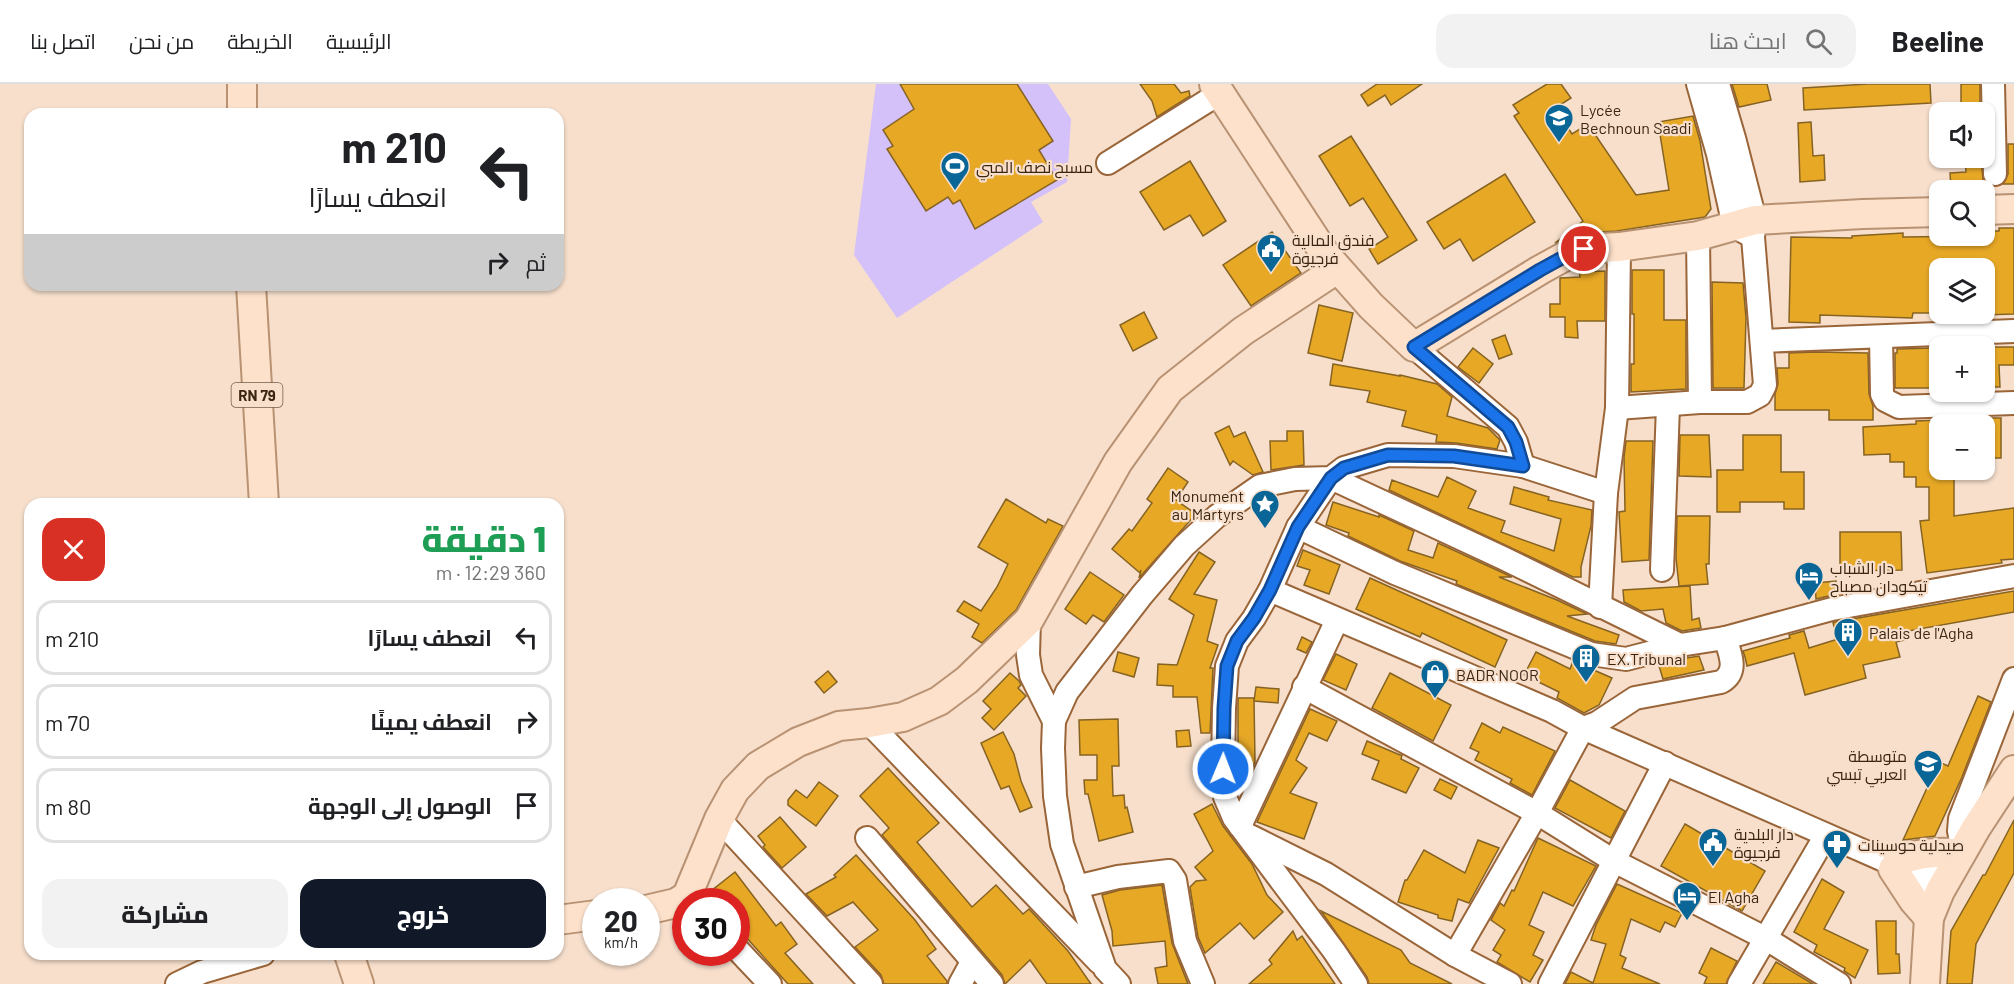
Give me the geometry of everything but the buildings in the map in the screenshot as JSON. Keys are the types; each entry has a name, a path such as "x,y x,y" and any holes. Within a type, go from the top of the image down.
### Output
{"main road":[{"path":"242,84 242,108"},
{"path":"1217,88 1325,254 1371,306 1414,347 1571,253 1584,249 1619,247 1863,214 1929,212"},
{"path":"1995,210 2014,209"},
{"path":"693,888 719,819 735,790 758,766 798,742 839,726 903,717 939,701 967,680 1029,620 1118,462 1170,389 1243,331 1337,269"},
{"name":"RN 79","path":"250,291 264,498"},
{"path":"1925,984 1929,918 1954,866 2014,770"},
{"path":"1929,918 1914,901 1892,864 1948,852 1954,866"},
{"path":"564,919 582,917"},
{"path":"351,960 359,984"}],"street":[{"path":"1698,84 1718,154 1747,228"},
{"path":"1617,408 1700,402 1747,402 1760,395 1765,385 1762,341 1734,138 1718,84"},
{"path":"1993,84 1995,174"},
{"path":"1108,163 1217,88"},
{"path":"1698,236 1700,402"},
{"path":"1600,607 1606,493 1617,408 1619,247"},
{"path":"1762,341 2014,331"},
{"path":"1881,337 1881,394 1891,404 1908,407 2014,403"},
{"path":"1414,347 1508,427 1516,442 1523,466"},
{"path":"1662,570 1668,406"},
{"path":"1356,984 1334,951 1234,818 1226,797 1223,769 1224,708 1227,666 1237,641 1270,590 1298,527 1331,478 1344,468 1388,455 1454,456 1523,466 1606,493"},
{"path":"1112,976 1076,887 1062,844 1055,796 1054,720 1067,692 1142,595 1184,546 1217,516 1260,486 1295,479 1331,478 1503,558 1680,645"},
{"path":"1298,527 1395,573 1591,654 1626,659 1680,645 1725,638 1832,609 2014,576"},
{"path":"1270,590 1552,711 1583,728 1892,864 1954,866 1960,819 2014,679"},
{"path":"1029,620 1028,655 1031,675 1054,720"},
{"path":"1244,831 1304,687 1336,620"},
{"path":"1455,955 1583,728 1597,723 1635,698 1721,682 1726,679 1731,672 1732,664 1725,638"},
{"path":"1304,687 1537,813 1614,861 1765,938 1839,984"},
{"path":"869,723 1112,976"},
{"path":"1550,984 1665,763"},
{"path":"719,819 871,984"},
{"path":"1244,831 1326,874 1455,955 1510,984"},
{"path":"1739,984 1826,835"},
{"path":"867,838 950,932 992,984"},
{"path":"1076,887 1118,877 1169,871 1174,880 1185,941 1203,984"},
{"path":"177,984 202,972 243,960"},
{"path":"960,984 972,962"},
{"path":"750,963 770,984"}],"shaded area":[{"name":"مسبح نصف المبي","path":"876,84 1048,84 1071,119 1067,182 1031,202 1043,222 897,318 854,255"}],"place":[{"name":"Lycée Bechnoun Saadi","path":"1559,144"},
{"name":"مسبح نصف المبي","path":"955,192"},
{"name":"فندق المالية فرجيوة","path":"1271,274"},
{"name":"Monument au Martyrs","path":"1265,530"},
{"name":"دار الشباب تيكودان مصباح","path":"1809,602"},
{"name":"Palais de l'Agha","path":"1848,658"},
{"name":"EX.Tribunal","path":"1586,684"},
{"name":"BADR NOOR","path":"1435,700"},
{"name":"متوسطة العربي تبسي","path":"1928,790"},
{"name":"دار البلدية فرجيوة","path":"1713,868"},
{"name":"صيدلية حوسينات","path":"1837,870"},
{"name":"El Agha","path":"1687,922"}],"route":[{"path":"1223,769 1227,666 1237,641 1270,590 1298,527 1331,478 1344,468 1388,455 1454,456 1523,466 1513,433 1508,427 1414,347 1540,270 1571,253 1584,249"}]}
